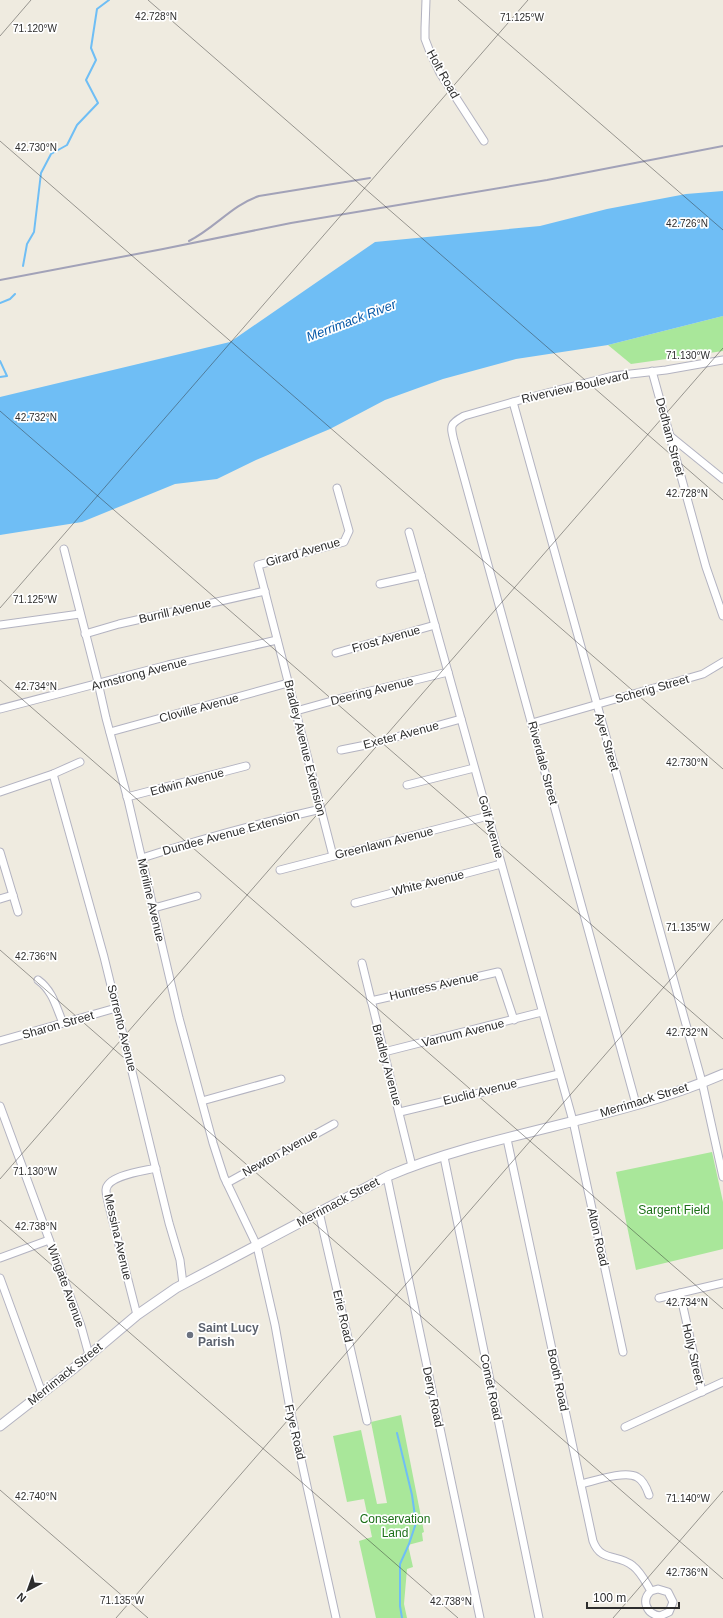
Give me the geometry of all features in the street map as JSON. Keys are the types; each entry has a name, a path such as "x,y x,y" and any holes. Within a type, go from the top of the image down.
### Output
{"main road":[{"name":"Merrimack Street","path":"1,1422 42,1393 137,1315 183,1284 387,1177 412,1166 636,1104 723,1074"}],"street":[{"name":"Holt Road","path":"426,0 425,39 430,52 440,73 484,141"},
{"name":"Riverview Boulevard","path":"453,422 464,416 613,376 723,360"},
{"name":"Dedham Street","path":"652,371 706,567 723,616"},
{"name":"Ayer Street","path":"513,402 702,1082 723,1177"},
{"name":"Riverdale Street","path":"453,422 453,436 636,1104"},
{"path":"670,436 723,480"},
{"name":"Girard Avenue","path":"265,591 258,565 340,544 347,538 349,531 337,488"},
{"name":"Golf Avenue","path":"409,532 573,1121"},
{"name":"Meriline Avenue","path":"64,549 142,858 179,1018 213,1143 227,1183 257,1246"},
{"path":"380,584 421,575"},
{"path":"265,591 278,640"},
{"name":"Burrill Avenue","path":"85,634 118,624 265,591"},
{"path":"0,625 80,614"},
{"name":"Frost Avenue","path":"336,653 435,625"},
{"name":"Bradley Avenue Extension","path":"278,640 333,856"},
{"name":"Armstrong Avenue","path":"0,708 278,640"},
{"name":"Scherig Street","path":"532,723 703,674 723,662"},
{"name":"Deering Avenue","path":"296,712 346,697 448,672"},
{"name":"Cloville Avenue","path":"110,732 288,683"},
{"name":"Exeter Avenue","path":"341,750 371,744 461,719"},
{"path":"0,792 53,774 80,762"},
{"name":"Edwin Avenue","path":"127,798 246,766"},
{"path":"407,785 474,768"},
{"name":"Sorrento Avenue","path":"53,774 100,943 180,1260 183,1284"},
{"name":"Dundee Avenue Extension","path":"142,858 189,842 321,809"},
{"name":"Greenlawn Avenue","path":"280,870 488,816"},
{"path":"0,852 18,912"},
{"name":"White Avenue","path":"355,903 501,864"},
{"path":"0,899 13,895"},
{"path":"154,908 196,896"},
{"name":"Bradley Avenue","path":"362,963 400,1112 412,1166"},
{"name":"Huntress Avenue","path":"371,1001 498,972 514,1020"},
{"path":"38,980 45,985 51,993 63,1024"},
{"name":"Sharon Street","path":"0,1041 116,1008"},
{"name":"Varnum Avenue","path":"384,1052 542,1012"},
{"name":"Euclid Avenue","path":"400,1112 559,1074"},
{"path":"202,1101 281,1079"},
{"name":"Wingate Avenue","path":"0,1106 81,1326 90,1355"},
{"name":"Alton Road","path":"573,1121 622,1352"},
{"name":"Newton Avenue","path":"227,1183 334,1124"},
{"name":"Booth Road","path":"507,1139 580,1484 595,1547 598,1552 606,1556 621,1559 634,1566 651,1591"},
{"name":"Comet Road","path":"444,1157 539,1618"},
{"name":"Messina Avenue","path":"137,1315 108,1206 106,1189 117,1177 156,1168"},
{"name":"Derry Road","path":"387,1177 480,1618"},
{"name":"Erie Road","path":"319,1212 367,1421"},
{"path":"0,1258 49,1240"},
{"name":"Frye Road","path":"257,1246 275,1325 290,1409 336,1618"},
{"path":"0,1278 42,1393"},
{"path":"659,1298 723,1283"},
{"name":"Holly Street","path":"680,1293 702,1392"},
{"path":"625,1427 723,1382"},
{"path":"580,1484 628,1474 637,1477 649,1495"}],"green space":[{"path":"723,316 723,351 631,364 608,345"},
{"name":"Sargent Field","path":"712,1152 723,1202 723,1249 636,1270 616,1172"},
{"name":"Conservation Land","path":"401,1415 424,1532 422,1533 423,1541 408,1545 413,1567 407,1569 404,1604 407,1618 376,1618 359,1541 372,1537 364,1499 347,1502 333,1436 361,1430 377,1504 387,1503 371,1422"}],"water":[{"name":"Merrimack River","path":"723,191 723,316 608,345 516,359 443,379 385,400 330,429 256,460 217,479 175,484 82,522 0,535 0,397 230,342 375,242 540,226 607,209 686,194"}],"waterway":[{"path":"23,266 27,244 34,232 41,173 51,154 67,145 77,125 98,103 86,80 96,60 91,48 97,9 109,0"},
{"path":"0,303 10,299 15,294"},
{"path":"0,361 7,376 0,377"},
{"path":"397,1433 412,1495 416,1523 400,1564 400,1606 402,1618"}],"railway":[{"path":"0,280 291,223 547,180 723,146"},
{"path":"189,241 207,230 240,205 259,196 370,178"}],"place":[{"name":"Saint Lucy Parish","path":"190,1335"}]}
